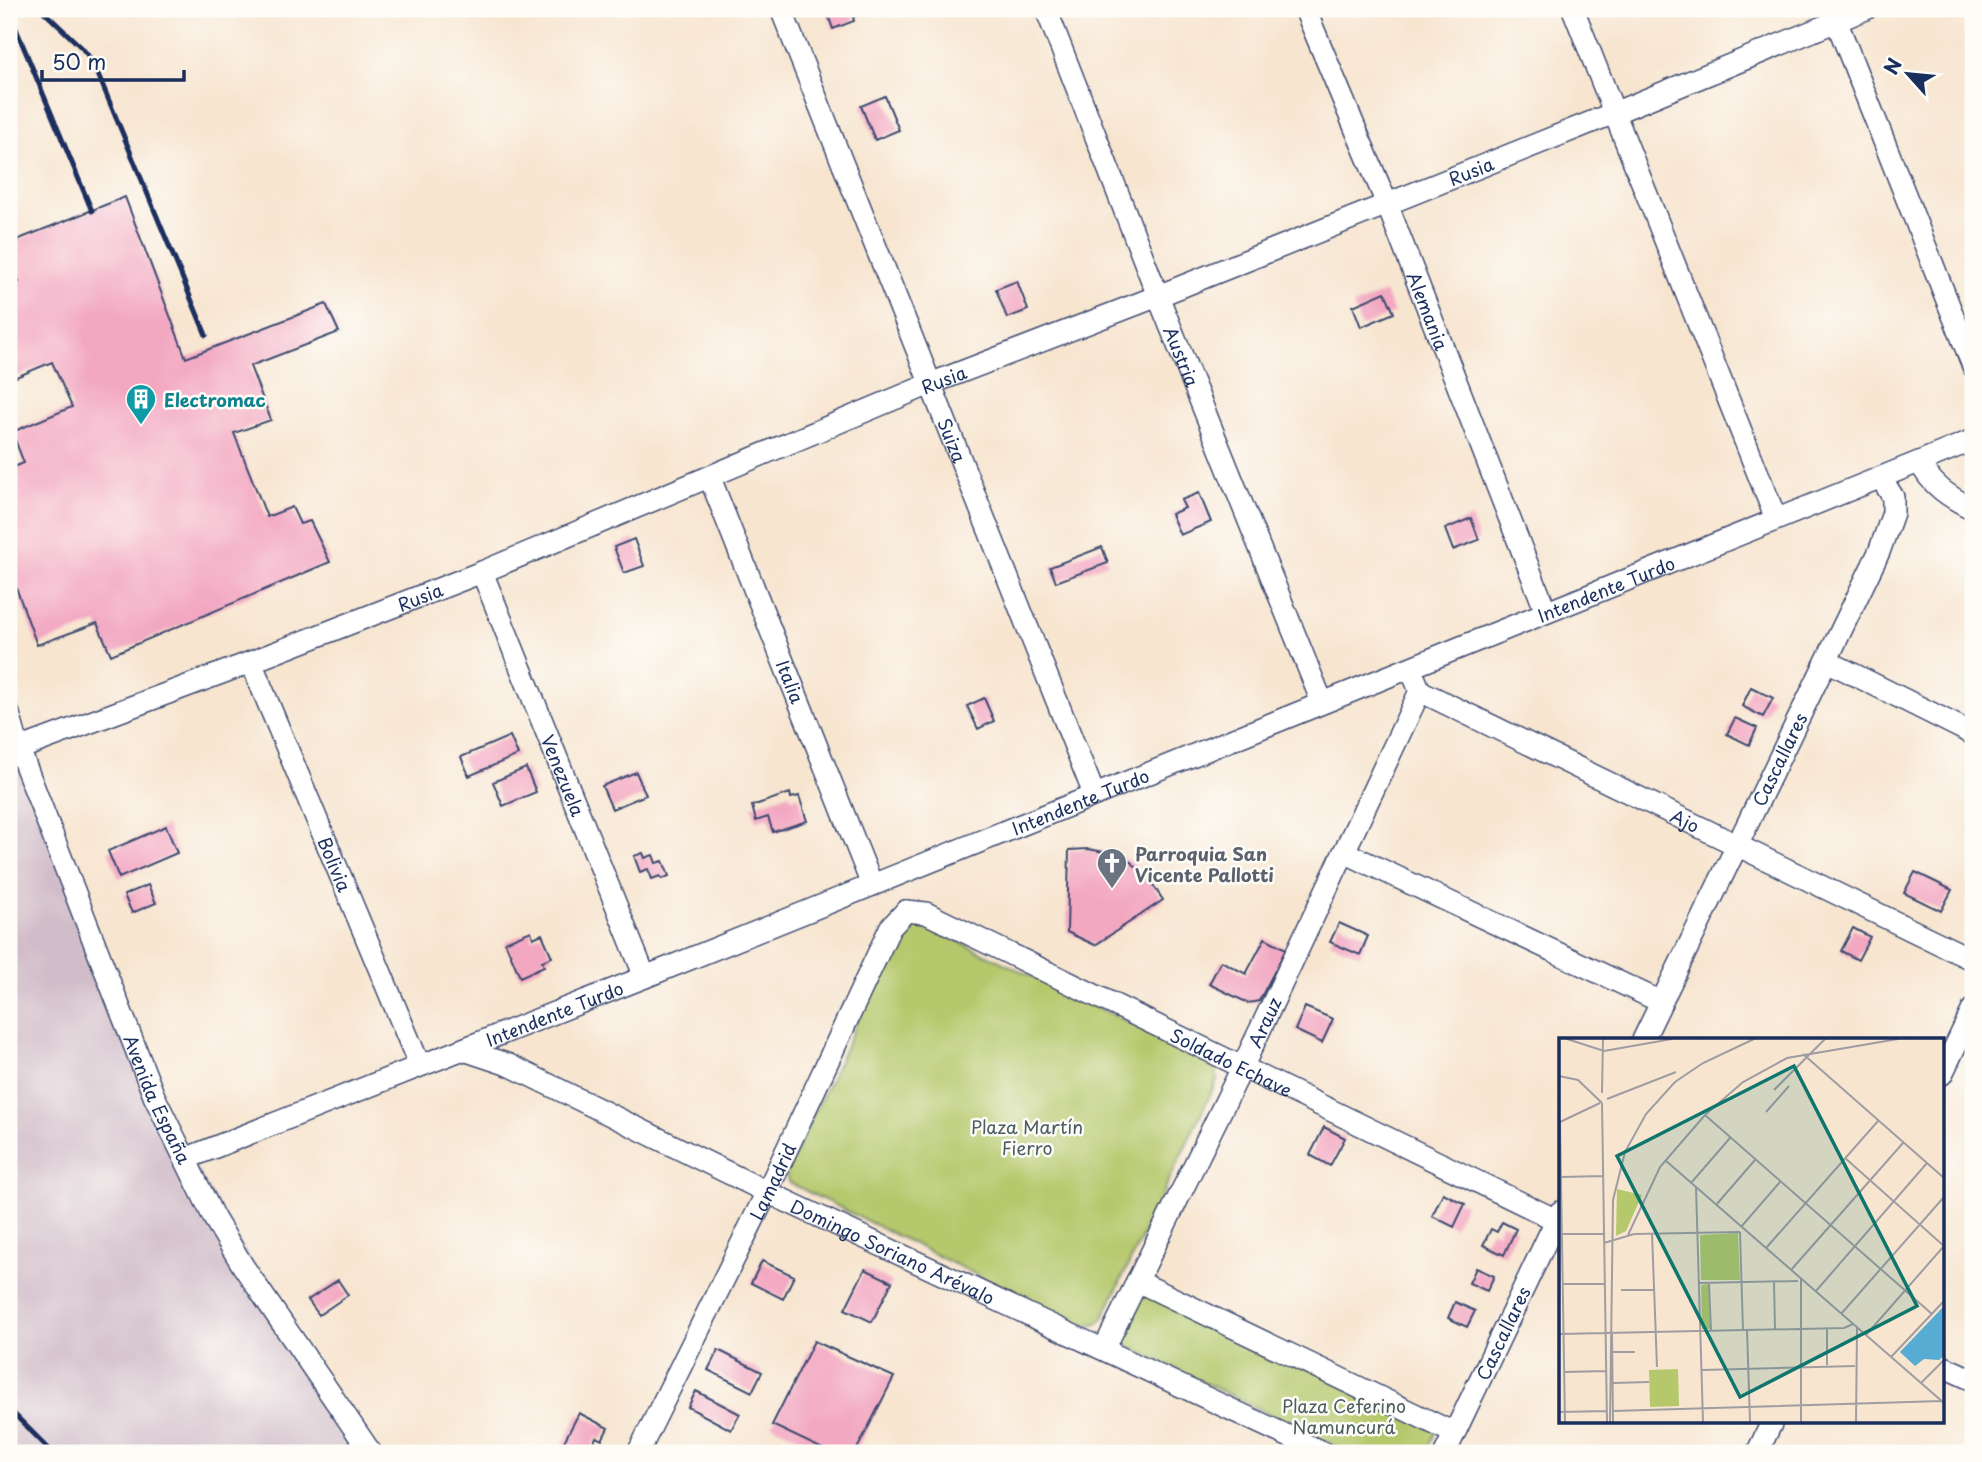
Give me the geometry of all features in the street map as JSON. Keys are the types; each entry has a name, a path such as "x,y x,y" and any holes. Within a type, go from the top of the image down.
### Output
{"street":[{"name":"Suiza","path":"781,9 1094,794"},
{"name":"Austria","path":"1046,9 1158,296 1322,702"},
{"name":"Alemania","path":"1306,9 1387,204 1546,612"},
{"path":"1573,9 1776,519"},
{"name":"Rusia","path":"19,749 482,572 930,384 1158,296 1614,113 1834,15 1867,9"},
{"path":"1834,15 1973,366"},
{"name":"Intendente Turdo","path":"185,1159 419,1065 464,1050 1973,440"},
{"path":"1920,462 1927,477 1954,499 1973,509"},
{"name":"Italia","path":"710,478 881,882 906,911"},
{"name":"Cascallares","path":"1644,1038 1879,552 1893,513 1893,497 1881,478"},
{"name":"Venezuela","path":"482,572 645,977"},
{"path":"1827,661 1973,734"},
{"name":"Bolivia","path":"251,662 419,1065"},
{"path":"1411,669 1420,691"},
{"name":"Ajo","path":"1420,691 1973,960"},
{"name":"Arauz","path":"1104,1349 1420,691"},
{"name":"Avenida España","path":"9,714 19,749 154,1096 214,1218 243,1266 371,1453"},
{"path":"1344,852 1661,1003"},
{"name":"Soldado Echave","path":"906,911 926,913 1241,1068 1558,1216"},
{"name":"Lamadrid","path":"638,1453 767,1192 890,928 906,911"},
{"path":"1944,1070 1973,1009"},
{"name":"Domingo Soriano Arévalo","path":"464,1050 509,1065 767,1192 1324,1453"},
{"name":"Cascallares","path":"1445,1453 1558,1216"},
{"path":"1137,1281 1454,1433"},
{"path":"1944,1367 1973,1380"},
{"path":"1757,1453 1771,1424"}],"shaded area":[{"path":"9,713 154,1096 340,1410 376,1453 9,1453"}],"green space":[{"name":"Plaza Martín Fierro","path":"916,923 1210,1061 1217,1069 1217,1080 1103,1318 1097,1324 1078,1325 788,1182 786,1173 898,936 907,925"},
{"name":"Plaza Ceferino Namuncurá","path":"1144,1287 1439,1425 1426,1453 1350,1453 1118,1341"}],"building":[{"path":"826,9 860,9 862,13 853,17 854,21 833,29"},
{"path":"885,96 899,130 875,140 861,106"},
{"name":"Electromac","path":"125,197 186,358 326,304 339,332 250,366 271,420 234,433 267,517 292,507 300,524 310,521 330,562 111,655 97,623 37,645 9,568 9,469 24,463 12,432 72,407 52,362 9,380 9,286 19,282 9,258 9,243"},
{"path":"1017,281 1028,310 1007,318 996,289"},
{"path":"1385,292 1394,313 1361,327 1353,306"},
{"path":"1199,493 1211,522 1180,535 1171,514 1185,508 1181,500"},
{"path":"1471,518 1479,540 1453,550 1445,529"},
{"path":"634,539 644,566 624,573 614,547"},
{"path":"1102,547 1108,563 1056,582 1050,567"},
{"path":"1751,687 1773,698 1763,717 1742,706"},
{"path":"984,698 994,721 978,729 967,706"},
{"path":"1735,718 1757,728 1749,745 1727,734"},
{"path":"510,736 518,755 469,776 461,757"},
{"path":"526,768 536,792 503,806 493,782"},
{"path":"636,772 646,795 612,809 602,786"},
{"path":"790,793 791,798 799,796 807,821 773,832 768,817 756,821 752,806"},
{"path":"166,826 177,853 119,878 108,851"},
{"name":"Parroquia San Vicente Pallotti","path":"1088,849 1110,853 1131,862 1149,879 1163,900 1095,945 1067,932 1069,850"},
{"path":"643,853 645,858 653,855 656,863 663,861 669,876 652,879 648,869 640,872 634,856"},
{"path":"1915,872 1952,890 1941,911 1904,893"},
{"path":"148,885 156,903 132,913 124,895"},
{"path":"1339,923 1368,936 1360,955 1330,942"},
{"path":"1853,928 1870,937 1858,960 1841,951"},
{"path":"531,931 533,938 542,934 552,957 542,961 544,966 520,977 505,942"},
{"path":"1265,938 1286,949 1259,1001 1248,1003 1209,984 1221,961 1246,974"},
{"path":"1305,1007 1333,1019 1322,1043 1295,1030"},
{"path":"1324,1127 1345,1138 1330,1166 1310,1155"},
{"path":"1443,1193 1465,1204 1454,1227 1432,1216"},
{"path":"1502,1222 1516,1229 1504,1255 1483,1245 1491,1229 1497,1232"},
{"path":"762,1261 794,1276 783,1299 751,1283"},
{"path":"1476,1268 1494,1276 1487,1291 1469,1283"},
{"path":"865,1269 892,1282 872,1322 845,1309"},
{"path":"338,1280 348,1295 319,1315 308,1300"},
{"path":"1455,1302 1475,1311 1467,1327 1448,1318"},
{"path":"814,1341 894,1377 855,1453 831,1453 772,1425"},
{"path":"718,1350 762,1372 752,1392 708,1370"},
{"path":"696,1391 740,1414 731,1430 688,1407"},
{"path":"579,1413 608,1428 602,1440 596,1437 592,1447 597,1450 596,1453 558,1453"}],"railway":[{"path":"41,9 93,62 206,335"},
{"path":"9,12 92,211"},
{"path":"9,1409 53,1453"}],"place":[{"name":"Electromac","path":"141,426"},
{"name":"Parroquia San Vicente Pallotti","path":"1112,890"}]}
